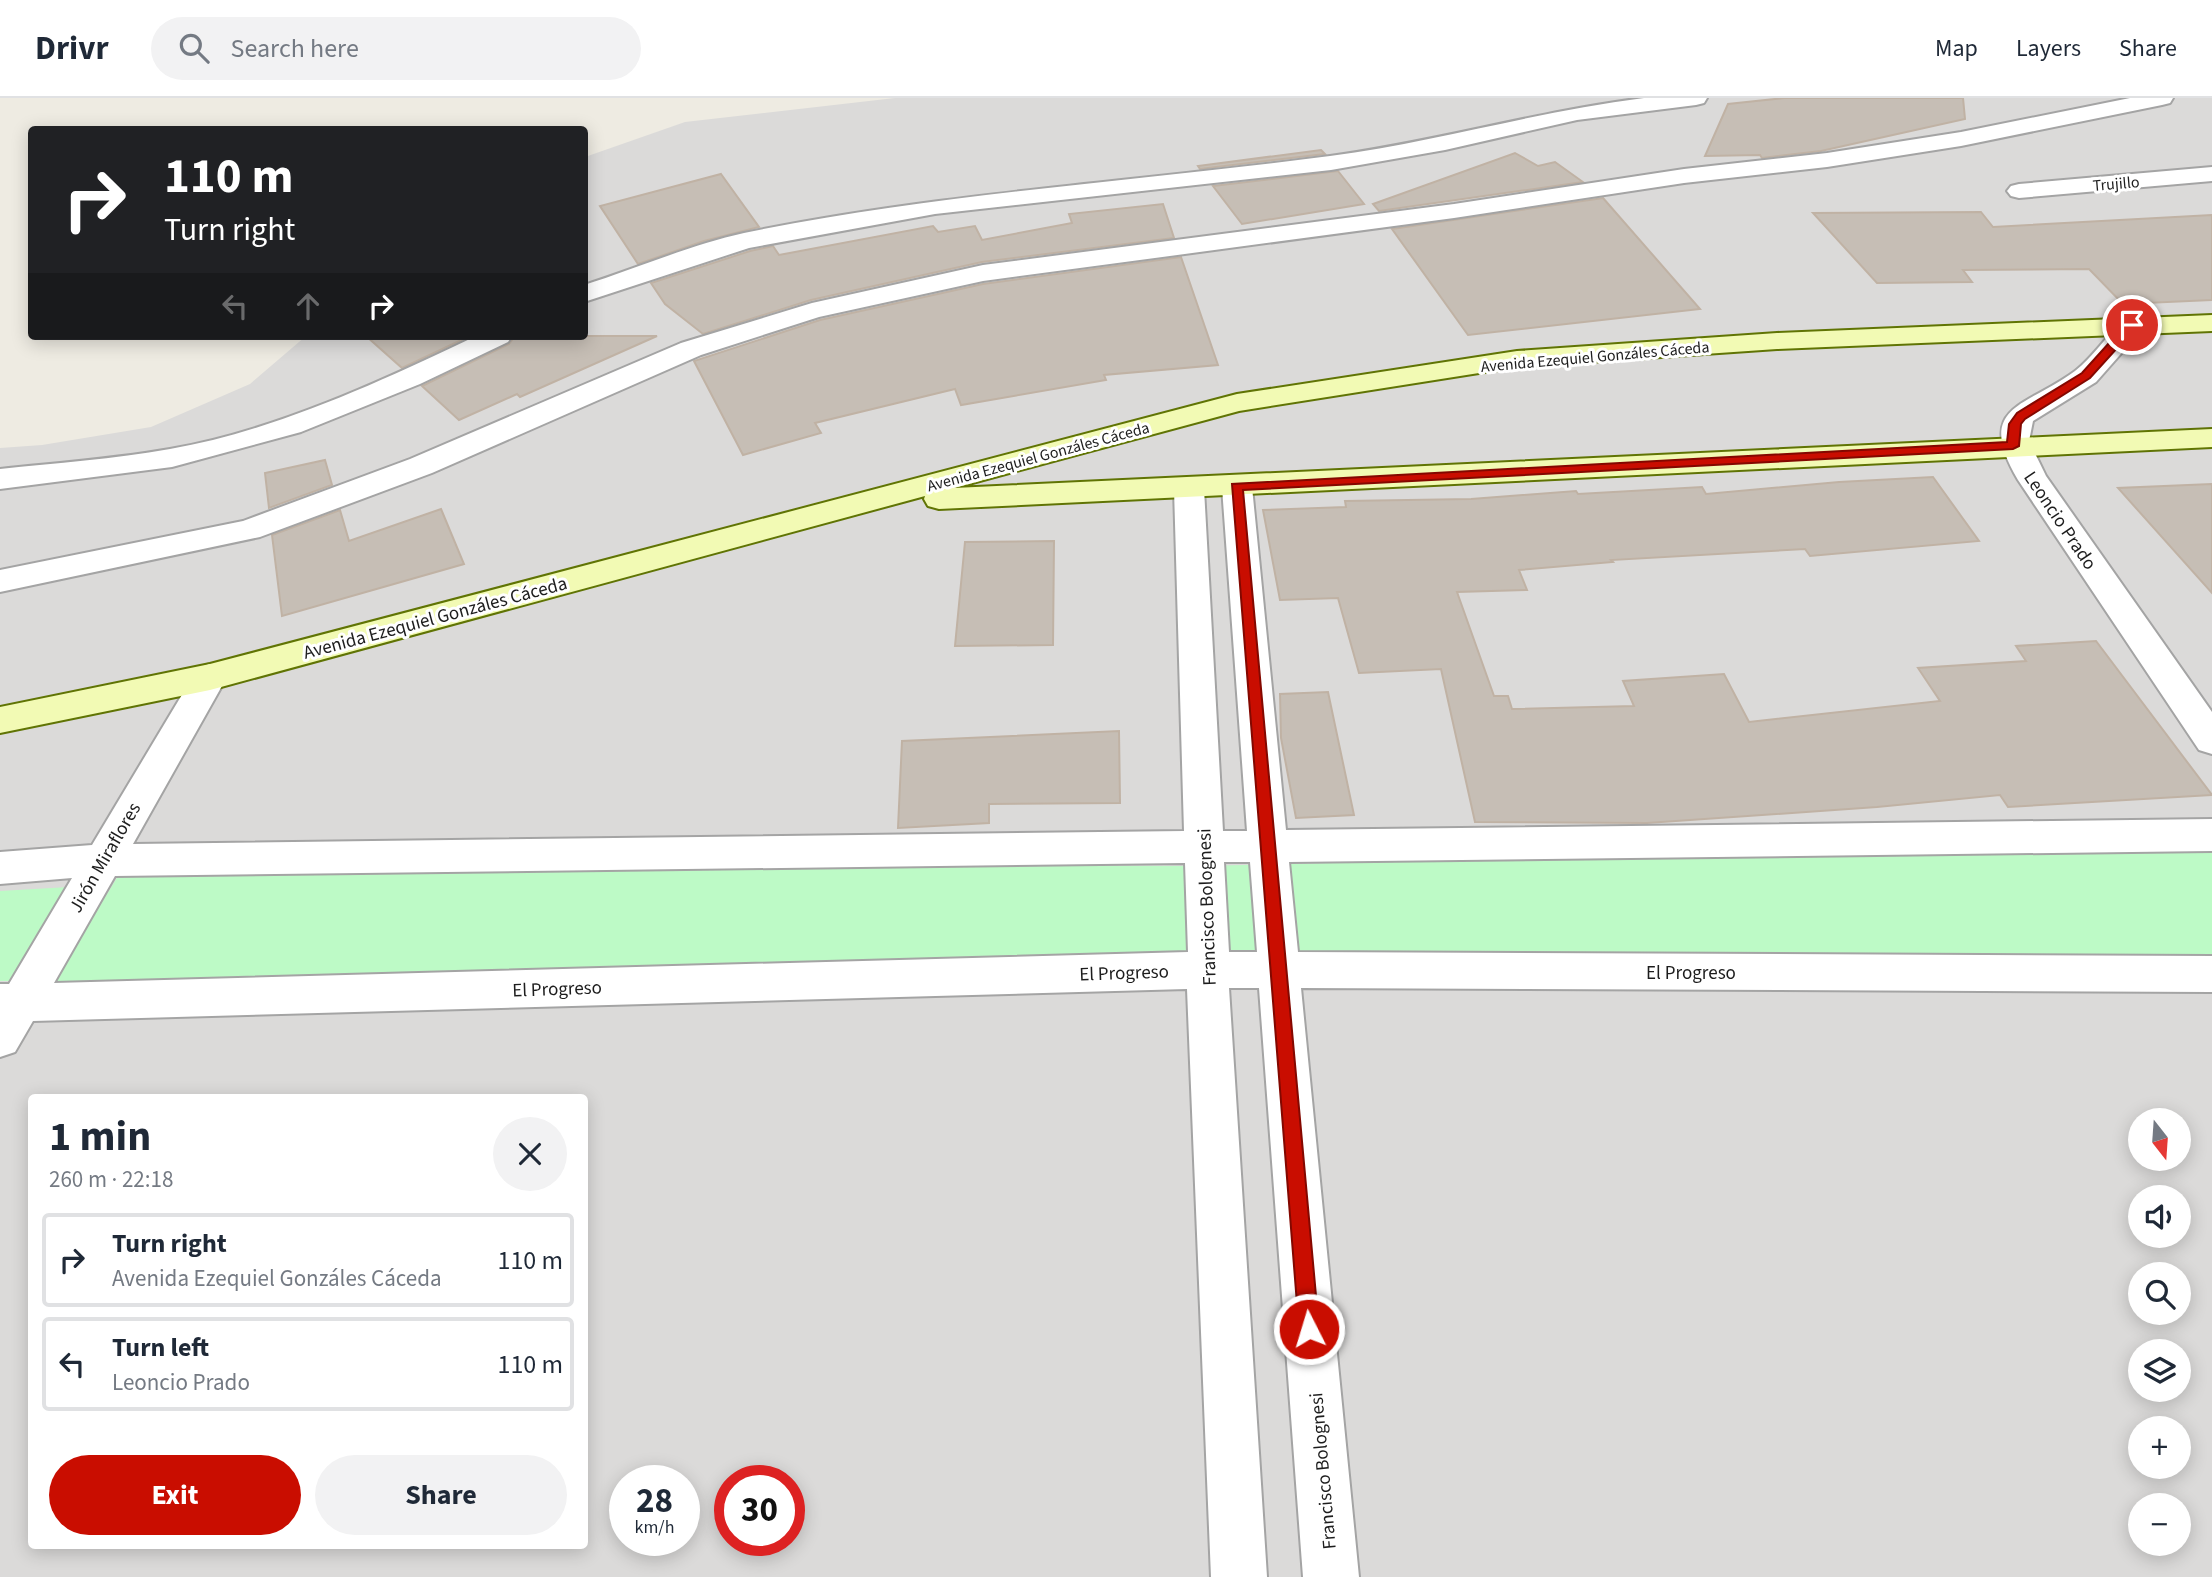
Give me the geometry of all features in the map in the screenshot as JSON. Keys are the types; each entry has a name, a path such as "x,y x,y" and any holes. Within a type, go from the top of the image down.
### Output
{"main road":[{"name":"Avenida Ezequiel Gonzáles Cáceda","path":"0,720 210,677 1237,403 1517,359 1777,341 2212,323"},
{"name":"Avenida Ezequiel Gonzáles Cáceda","path":"867,502 1237,487 2212,438"}],"street":[{"path":"588,293 744,241 935,207 1331,163 1445,143 1577,113 1696,98"},
{"path":"0,581 249,530 421,466 691,349 825,308 983,273 1454,211 1684,176 1827,160 1961,139 2162,98"},
{"name":"Trujillo","path":"2019,191 2212,174"},
{"path":"2013,446 2015,424 2021,416 2086,376 2132,325"},
{"path":"0,479 172,458 291,426 410,378 490,340"},
{"name":"Leoncio Prado","path":"2013,446 2033,480 2212,740"},
{"name":"Francisco Bolognesi","path":"1237,487 1331,1577"},
{"name":"Francisco Bolognesi","path":"1189,489 1209,958 1207,970 1239,1577"},
{"name":"Jirón Miraflores","path":"0,1038 19,1003 111,860 210,677"},
{"path":"0,868 111,860 2212,835"},
{"name":"El Progreso","path":"19,1003 1207,970 2212,974"}],"shaded area":[{"path":"895,98 2212,98 2212,1577 0,1577 0,448 42,445 151,427 250,384 301,340 588,340 588,156 685,122"}],"green space":[{"path":"2212,841 2212,966 42,1000 126,863 1205,866"},
{"path":"86,886 12,981 0,981 0,891"}],"building":[{"path":"1784,98 1963,98 1965,119 1821,151 1762,158 1760,155 1705,156 1728,104"},
{"path":"1321,150 1325,154 1200,169 1198,166"},
{"path":"1515,153 1538,166 1555,162 1583,182 1379,211 1373,204"},
{"path":"1338,171 1364,204 1242,224 1213,186"},
{"path":"721,174 759,227 704,241 638,264 600,206"},
{"path":"1603,198 1700,309 1468,335 1392,229"},
{"path":"1163,204 1174,238 982,262 811,300 703,334 665,304 651,283 773,246 779,255 933,226 938,232 975,226 982,240 1072,223 1069,214"},
{"path":"1981,212 1993,227 2212,215 2212,300 2123,304 2089,269 1963,270 1972,282 1877,283 1813,213"},
{"path":"1181,257 1218,365 1104,375 1106,380 961,405 955,389 815,423 821,433 743,455 694,361 820,320 983,284"},
{"path":"657,336 520,397 517,394 459,420 422,386 509,344 512,340"},
{"path":"370,340 462,340 402,368"},
{"path":"325,460 332,485 269,508 265,473"},
{"path":"1933,477 1979,541 1810,556 1805,549 1611,560 1613,562 1519,570 1527,590 1457,592 1494,696 1508,696 1512,709 1634,706 1623,681 1724,674 1749,722 1940,701 1918,668 2026,661 2016,646 2096,641 2212,795 2008,807 2000,795 1877,807 1647,823 1475,822 1441,669 1359,673 1338,598 1280,600 1263,510 1346,507 1345,501 1471,499 1576,491 1578,494 1702,487 1706,494"},
{"path":"2212,484 2212,593 2118,488"},
{"path":"441,509 464,564 282,616 272,535 340,510 349,541"},
{"path":"1054,541 1053,645 955,646 965,542"},
{"path":"1328,692 1354,815 1296,818 1281,738 1280,694"},
{"path":"1119,731 1120,803 989,804 989,823 898,828 902,741"}],"route":[{"path":"1309,1329 1237,487 2013,446 2015,424 2021,416 2086,376 2132,325"}]}
